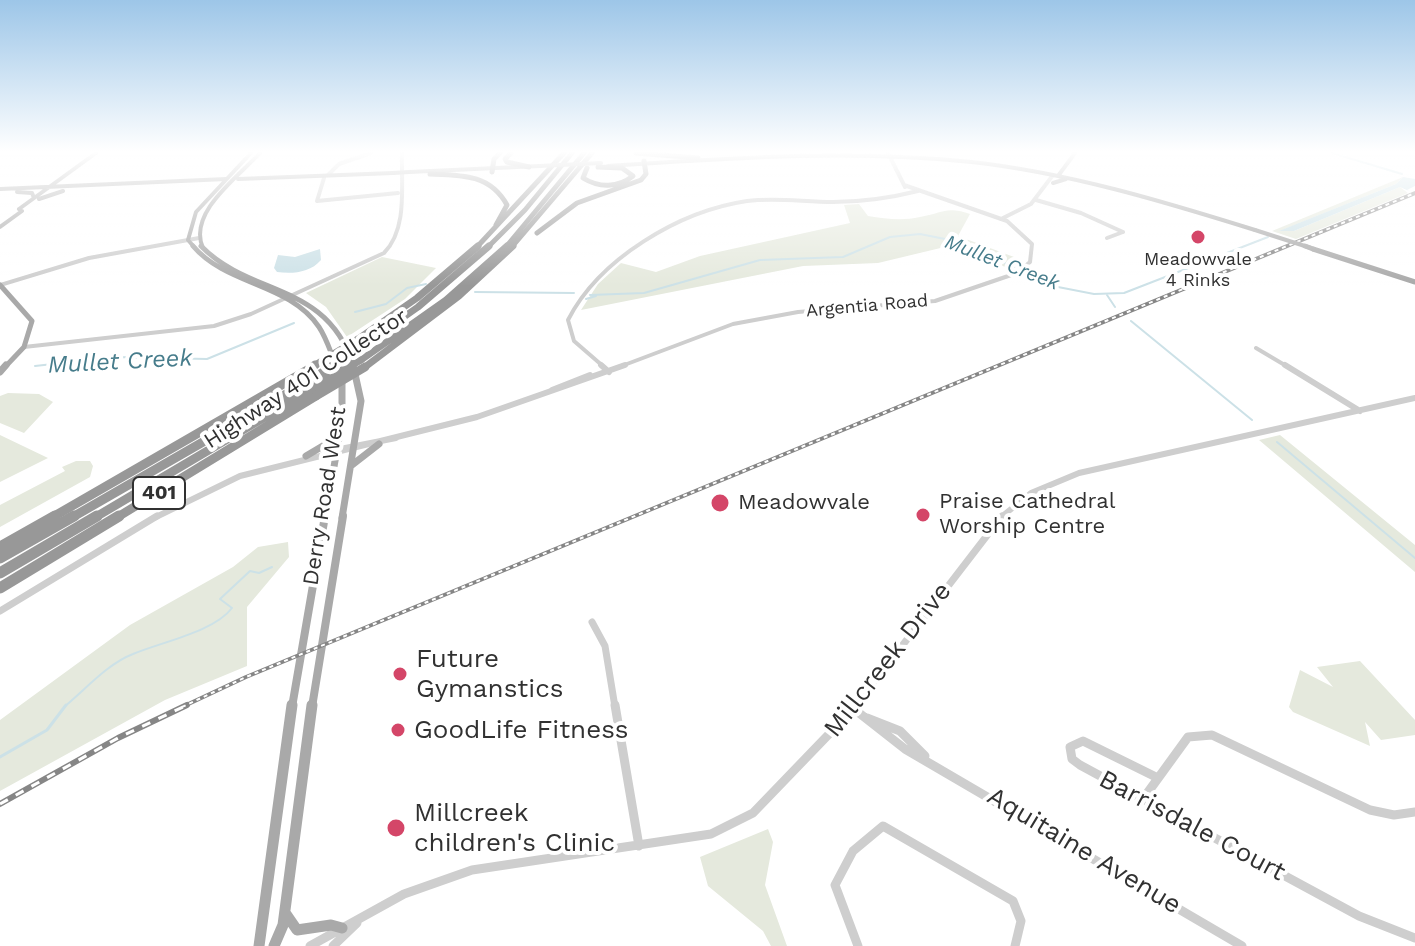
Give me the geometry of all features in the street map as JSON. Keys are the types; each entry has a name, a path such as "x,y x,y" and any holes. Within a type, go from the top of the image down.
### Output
{"highway":[{"path":"378,326 460,258 506,210 501,197"},
{"path":"507,222 526,197"},
{"name":"Highway 401 Collector","path":"0,588 315,382 358,339 444,278 507,222 528,197"},
{"name":"401","path":"0,573 315,382 417,309 494,245 537,197"},
{"name":"401","path":"363,363 486,265 550,197"},
{"name":"Highway 401 Collector","path":"0,547 315,382 363,363 442,312 488,273 559,197"},
{"path":"488,273 563,210 596,197"},
{"name":"401","path":"0,558 315,382"}],"main road":[{"path":"0,227 40,197"},
{"path":"188,240 196,212 210,197"},
{"path":"199,238 207,211 220,197"},
{"path":"1147,197 1256,229"},
{"path":"1156,197 1415,280"},
{"name":"Derry Road West","path":"199,238 207,254 221,264 295,294 326,316 356,374 361,401 297,800 285,910 274,946"},
{"name":"Derry Road West","path":"188,240 214,266 285,298 317,323 342,378 344,396 298,664 259,946"},
{"path":"0,285 32,321 24,347 0,372"},
{"path":"306,456 326,447 339,436"},
{"path":"351,467 359,456 379,444"},
{"path":"285,910 297,930 331,925 342,928"}],"street":[{"path":"318,197 317,201 356,197"},
{"path":"24,347 194,329 234,320 389,249 399,228 398,197"},
{"path":"607,370 574,341 568,320 572,308 588,287 629,253 702,213 726,204 763,199 866,201 887,197"},
{"name":"Argentia Road","path":"0,611 186,499 240,476 477,417 751,319 935,301 1025,268 1034,251 1031,241 1014,227 997,218 932,197"},
{"path":"997,218 1038,197"},
{"path":"1036,200 1070,209 1122,231 1107,238"},
{"path":"0,285 94,257 199,238"},
{"path":"1256,348 1360,411"},
{"name":"Millcreek Drive","path":"310,946 404,894 472,870 711,834 753,813 854,709 999,518 1027,495 1053,481 1092,469 1415,398"},
{"name":"Argentia Road","path":"354,447 396,438"},
{"name":"Argentia Road","path":"290,463 306,456 336,451"},
{"path":"592,622 605,646 639,846"},
{"name":"Aquitaine Avenue","path":"854,709 878,731 1242,946"},
{"path":"1143,799 1188,737 1201,734 1212,735 1370,810 1394,815 1415,812"},
{"name":"Barrisdale Court","path":"1158,778 1083,741 1070,747 1072,759 1080,765 1359,916 1415,938"},
{"path":"858,946 835,885 846,859 872,831 883,826 1013,901 1021,921 1015,946"},
{"name":"Millcreek Drive","path":"333,946 360,920"}],"shaded area":[{"path":"1354,197 1364,197 1280,231 1294,231 1376,197 1398,197 1296,239 1272,231"},
{"path":"1363,197 1376,197 1294,231 1279,231"},
{"path":"859,204 868,216 888,219 914,218 950,210 970,214 958,236 1022,260 1010,269 953,245 878,263 803,266 581,310 598,284 621,263 656,272 700,256 850,223 844,205"},
{"path":"320,249 321,260 306,270 283,273 274,268 278,255 295,257"},
{"path":"382,257 436,268 405,299 347,337 326,307 306,293"},
{"path":"8,393 39,394 53,402 24,433 0,423 0,396"},
{"path":"0,435 48,458 0,482"},
{"path":"1280,435 1415,545 1415,572 1259,440"},
{"path":"76,461 90,461 93,466 90,477 0,527 0,505 65,471 62,467"},
{"path":"288,542 289,557 247,607 247,666 165,700 0,791 0,720 130,625 233,567 258,547"},
{"path":"1360,661 1415,720 1415,735 1381,740 1365,722 1370,746 1293,712 1289,707 1300,670 1333,687 1317,667"},
{"path":"768,829 773,842 765,885 787,946 771,946 763,931 708,886 700,857"}],"waterway":[{"name":"Mullet Creek","path":"590,295 644,293 760,260 843,257 890,237 920,234 955,241 1058,287 1094,294 1124,293 1268,237"},
{"name":"Mullet Creek","path":"355,312 386,304 407,288 426,284"},
{"name":"Mullet Creek","path":"475,292 574,293"},
{"path":"1107,295 1115,307"},
{"name":"Mullet Creek","path":"586,299 596,296"},
{"path":"1131,321 1252,420"},
{"path":"35,366 116,357 207,359 294,323"},
{"path":"1277,442 1415,558"},
{"path":"65,706 123,658 213,624 232,608 220,599 250,571 259,573 272,567"},
{"path":"0,757 47,730 65,706"}],"railway":[{"path":"182,707 246,677 1405,197"},
{"path":"0,804 118,738 187,705"}],"place":[{"name":"Meadowvale 4 Rinks","path":"1198,237"},
{"name":"Meadowvale","path":"720,503"},
{"name":"Praise Cathedral Worship Centre","path":"923,515"},
{"name":"Future Gymanstics","path":"400,674"},
{"name":"GoodLife Fitness","path":"398,730"},
{"name":"Millcreek children's Clinic","path":"396,828"}]}
